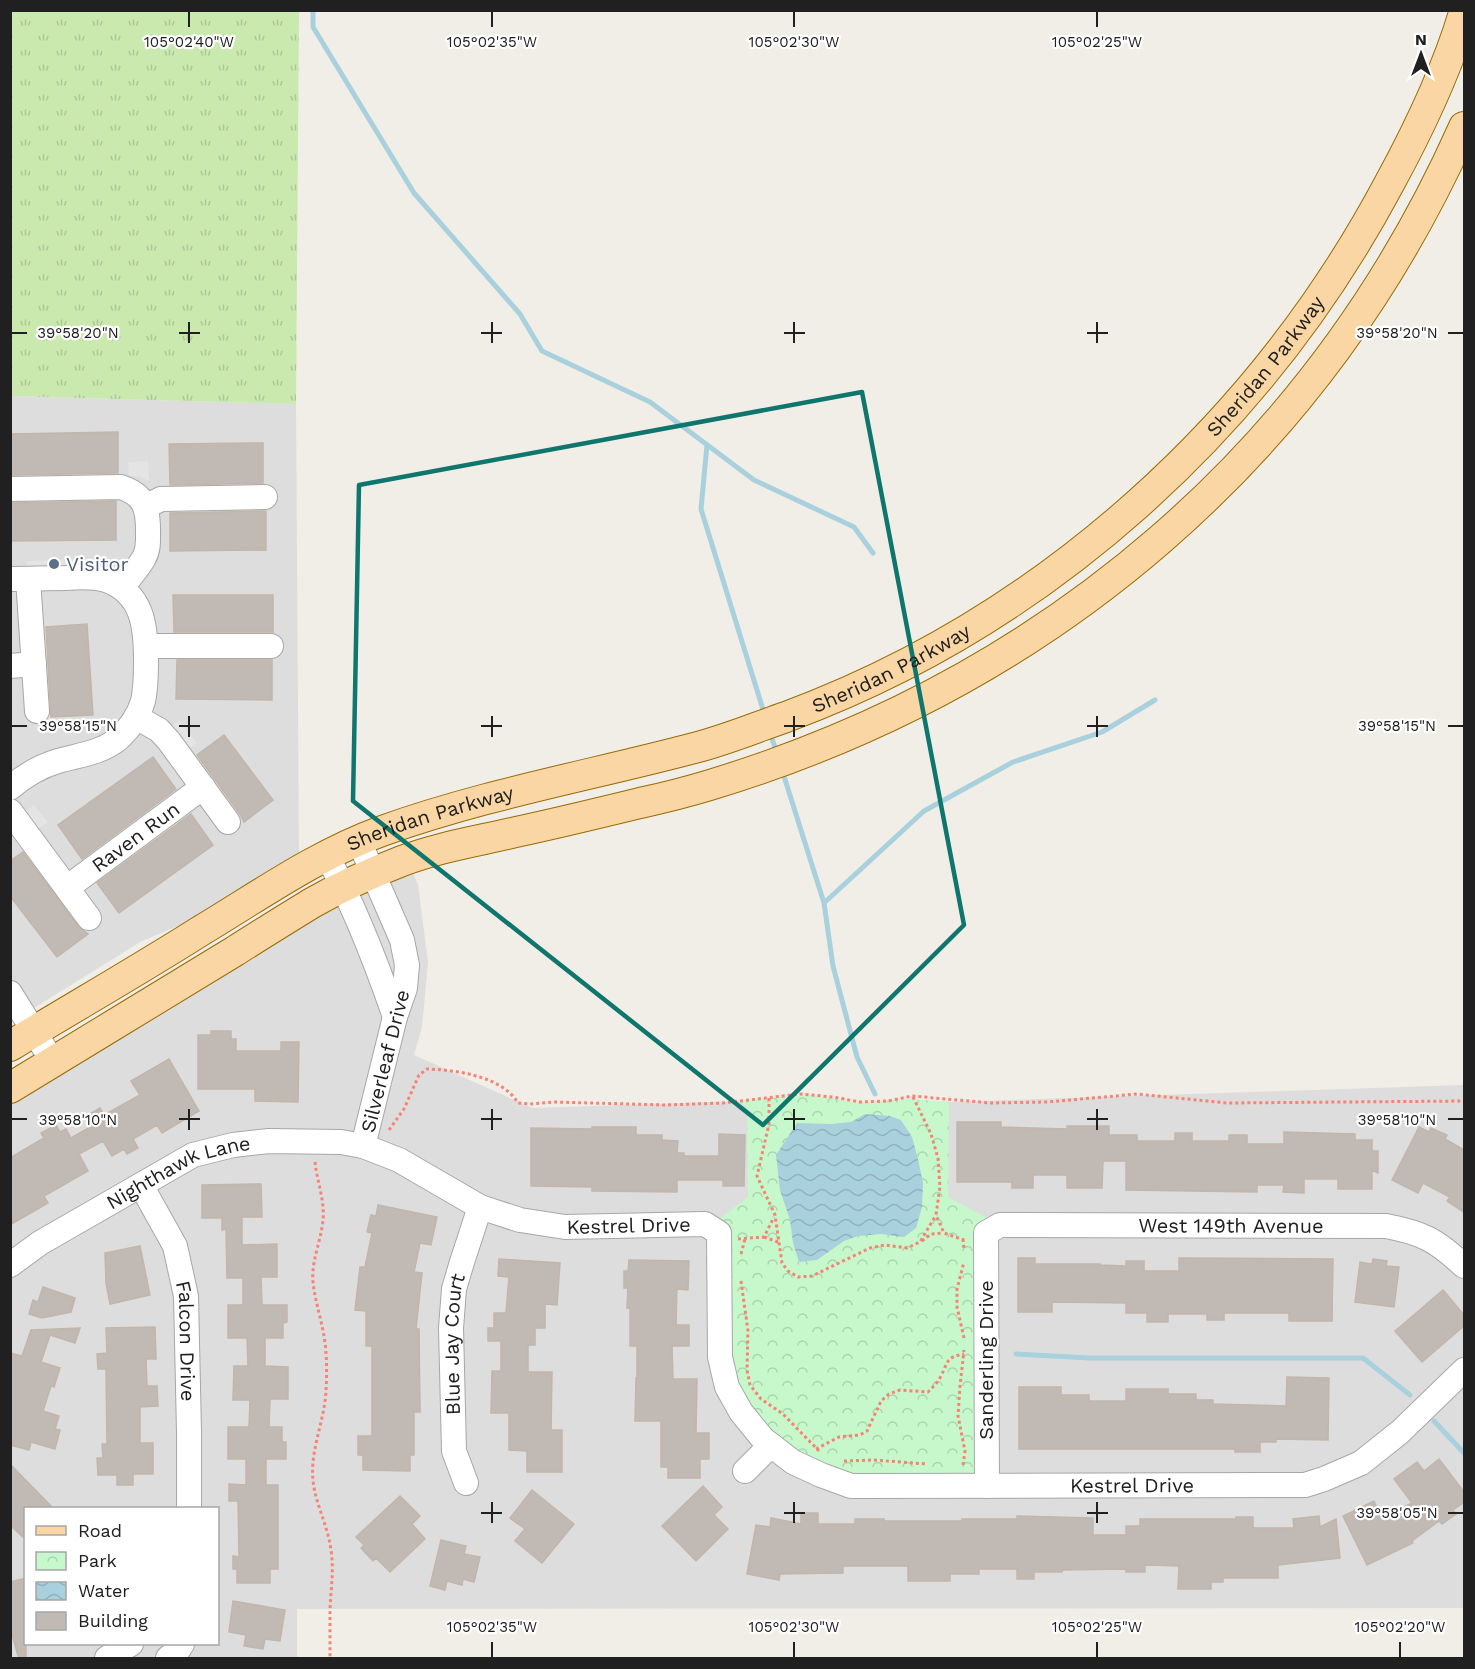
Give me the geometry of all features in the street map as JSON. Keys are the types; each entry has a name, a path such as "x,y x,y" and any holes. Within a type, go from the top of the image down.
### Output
{"main road":[{"name":"Sheridan Parkway","path":"18,1042 327,856 359,841 380,832 487,799 701,746 790,715 906,664 1016,599 1134,508 1188,459 1263,375 1314,308 1366,228 1421,123 1457,37 1464,13"},
{"name":"Sheridan Parkway","path":"31,1076 314,902 373,873 447,847 707,787 793,759 909,708 1017,647 1069,613 1118,576 1211,494 1293,404 1367,305 1416,224 1448,164 1464,127"}],"street":[{"path":"10,489 121,488 139,496 148,518 148,547 144,557 122,588"},
{"path":"145,507 161,499 265,496"},
{"path":"10,788 37,770 57,761 101,749 117,739 136,717 143,701 146,681 145,626 140,611 122,588 107,580 92,577 19,579 34,664 37,711"},
{"path":"146,646 271,646"},
{"path":"10,666 34,664"},
{"path":"136,717 159,730 169,741 228,822"},
{"name":"Raven Run","path":"68,887 203,787"},
{"path":"10,811 89,918"},
{"name":"Silverleaf Drive","path":"359,841 402,940 407,965 405,988 395,1017 363,1146"},
{"path":"327,856 344,886 395,1017"},
{"path":"10,993 18,1042 31,1076"},
{"name":"Nighthawk Lane","path":"10,1264 40,1243 193,1155 233,1145 269,1141 341,1142 363,1146"},
{"name":"Kestrel Drive","path":"363,1146 399,1160 480,1207 520,1220 565,1227 705,1224 718,1233 720,1357 728,1387 741,1412 763,1439 793,1462 851,1486 1305,1485 1361,1463 1400,1432 1464,1370"},
{"name":"Falcon Drive","path":"141,1185 176,1246 186,1296 189,1507"},
{"name":"Blue Jay Court","path":"466,1483 454,1451 451,1328 454,1289 480,1207"},
{"name":"West 149th Avenue","path":"986,1240 1000,1225 1386,1226 1427,1237 1464,1266"},
{"name":"Sanderling Drive","path":"986,1240 987,1486"},
{"path":"745,1471 771,1445"},
{"path":"108,1659 129,1645"},
{"path":"168,1659 181,1645"}],"path":[{"path":"388,1131 404,1109 419,1075 427,1069 464,1073 491,1081 514,1096 519,1103 530,1104 554,1102 666,1106 723,1103 800,1094 860,1102 888,1101 912,1096 991,1103 1048,1102 1137,1094 1227,1103 1464,1101"},
{"path":"912,1096 931,1134 938,1158 940,1187 936,1215 920,1242"},
{"path":"769,1098 769,1124 757,1176 775,1215 782,1263 788,1271 798,1276 812,1276 870,1248 885,1245 907,1248 932,1234 944,1233 963,1239 986,1240"},
{"path":"315,1162 323,1218 321,1239 314,1259 313,1281 327,1364 326,1394 321,1428 314,1452 313,1480 331,1546 334,1570 330,1609 330,1659"},
{"path":"764,1237 775,1215"},
{"path":"936,1215 944,1233"},
{"path":"719,1241 764,1237 778,1242"},
{"path":"739,1259 745,1239"},
{"path":"955,1466 963,1467 965,1451 958,1416 964,1335 957,1307 957,1289 966,1258 963,1239"},
{"path":"740,1271 748,1331 747,1370 750,1385 761,1400 783,1414 822,1453"},
{"path":"816,1449 839,1437 860,1435 867,1431 881,1401 889,1394 900,1390 928,1392 940,1379 946,1364 953,1356 964,1354"},
{"path":"841,1461 874,1460 935,1465"}],"highlighted area":[{"path":"862,392 964,925 763,1125 353,801 359,485"}],"shaded area":[{"path":"11,396 296,404 299,856 194,919 142,941 11,1022"},
{"path":"148,461 149,481 138,476 129,476 128,462"},
{"name":"Visitor","path":"81,559 81,567 27,568 27,561"},
{"path":"179,720 197,743 186,751 168,729"},
{"path":"34,805 48,822 36,831 23,813"},
{"path":"412,870 418,885 428,962 422,1027 414,1055 532,1108 740,1101 810,1095 858,1103 907,1099 949,1102 1464,1085 1464,1608 297,1609 297,1658 11,1658 11,1105 362,890"}],"green space":[{"path":"11,10 299,11 296,404 11,396"},
{"path":"810,1095 858,1103 907,1099 949,1102 948,1197 1000,1225 986,1233 987,1486 821,1475 741,1412 709,1227 748,1197 747,1108 740,1101"}],"water":[{"path":"865,1114 890,1116 901,1120 912,1137 923,1183 922,1207 916,1228 904,1237 881,1234 858,1236 844,1241 817,1260 799,1262 793,1243 790,1220 780,1190 776,1155 797,1123 851,1122"}],"building":[{"path":"118,432 118,473 10,475 10,434"},
{"path":"263,443 263,483 170,485 169,444"},
{"path":"116,501 116,540 10,541 10,503"},
{"path":"266,511 266,550 170,551 170,513"},
{"path":"173,595 273,595 273,632 174,632"},
{"path":"87,624 93,715 51,717 46,627"},
{"path":"177,660 272,660 272,700 176,699"},
{"path":"224,735 273,800 244,822 197,755"},
{"path":"153,757 176,789 82,859 58,825"},
{"path":"191,814 213,845 119,913 97,883"},
{"path":"23,852 78,926 88,934 57,957 10,896 10,861"},
{"path":"211,1031 231,1031 231,1039 236,1039 236,1051 281,1051 281,1042 299,1042 298,1102 255,1101 255,1089 198,1089 198,1035 211,1035"},
{"path":"169,1059 199,1111 162,1133 157,1125 133,1139 138,1148 127,1154 124,1149 112,1156 103,1141 79,1154 88,1171 44,1196 48,1203 10,1225 10,1158 44,1138 41,1133 56,1125 60,1132 66,1129 71,1138 94,1125 88,1115 100,1108 104,1115 140,1095 131,1081"},
{"path":"957,1122 1001,1122 1001,1127 1067,1129 1067,1126 1109,1126 1109,1135 1137,1135 1137,1141 1175,1141 1175,1133 1192,1133 1192,1141 1229,1141 1229,1135 1247,1135 1247,1144 1284,1144 1284,1132 1355,1134 1355,1140 1372,1140 1372,1151 1378,1151 1378,1173 1372,1170 1372,1189 1338,1189 1338,1179 1304,1179 1304,1193 1283,1192 1284,1185 1257,1185 1257,1192 1126,1190 1126,1161 1103,1161 1102,1188 1067,1188 1067,1175 1033,1175 1033,1188 1012,1188 1012,1182 957,1182"},
{"path":"592,1127 636,1127 636,1135 662,1135 662,1140 678,1141 677,1153 684,1153 684,1156 719,1156 719,1134 745,1135 744,1186 723,1186 723,1180 677,1180 677,1192 592,1191 592,1187 531,1186 531,1128 592,1129"},
{"path":"1419,1127 1429,1132 1431,1128 1447,1135 1445,1139 1464,1150 1464,1212 1447,1201 1450,1197 1423,1183 1418,1193 1392,1180"},
{"path":"261,1184 262,1217 242,1217 242,1245 277,1244 277,1277 261,1277 262,1305 287,1305 287,1322 283,1323 283,1338 265,1338 265,1366 288,1367 288,1399 270,1399 269,1427 282,1427 282,1442 286,1442 286,1459 266,1459 266,1485 278,1485 278,1569 270,1569 270,1583 237,1583 237,1569 233,1569 233,1556 239,1557 238,1501 229,1501 229,1484 246,1485 246,1459 228,1459 228,1427 249,1427 250,1400 233,1400 234,1366 248,1366 247,1338 228,1338 228,1305 243,1305 243,1278 227,1278 226,1229 222,1230 222,1218 202,1218 202,1185"},
{"path":"378,1205 437,1217 431,1245 420,1243 414,1272 422,1273 416,1329 419,1329 420,1412 414,1412 414,1455 410,1455 410,1471 363,1470 363,1455 358,1455 358,1436 372,1436 372,1346 366,1346 366,1311 355,1310 360,1267 365,1267 372,1233 367,1232 371,1215 376,1216"},
{"path":"140,1246 150,1295 110,1304 106,1283 105,1253"},
{"path":"1018,1258 1035,1258 1035,1264 1126,1266 1126,1261 1144,1261 1144,1271 1179,1271 1179,1258 1333,1259 1332,1321 1289,1321 1289,1313 1224,1313 1224,1320 1207,1320 1207,1314 1168,1314 1168,1322 1147,1322 1147,1313 1126,1313 1126,1303 1052,1302 1052,1312 1018,1312"},
{"path":"499,1259 560,1263 557,1305 545,1304 545,1328 535,1328 535,1345 528,1345 528,1372 552,1372 551,1430 562,1430 562,1472 527,1472 527,1451 509,1450 509,1413 491,1413 492,1371 501,1371 501,1341 488,1341 488,1328 494,1328 494,1313 506,1313 509,1277 498,1276"},
{"path":"1373,1259 1387,1261 1386,1266 1399,1267 1394,1307 1355,1302 1360,1262 1372,1264"},
{"path":"629,1260 689,1261 688,1290 677,1289 676,1325 689,1325 689,1346 672,1346 673,1379 697,1379 696,1433 709,1433 709,1459 700,1459 700,1478 668,1478 668,1467 661,1467 661,1421 635,1421 637,1346 630,1346 628,1288 624,1288 624,1271 628,1271"},
{"path":"43,1287 75,1298 71,1312 42,1318 29,1314 33,1300 38,1302"},
{"path":"1443,1290 1464,1315 1464,1326 1422,1362 1395,1331"},
{"path":"155,1327 156,1359 146,1359 147,1386 157,1386 158,1406 140,1407 140,1443 153,1443 153,1474 133,1474 133,1485 117,1485 117,1475 98,1475 97,1458 103,1458 102,1444 107,1444 106,1369 98,1369 97,1354 107,1353 106,1328"},
{"path":"80,1328 75,1343 50,1335 41,1362 60,1368 43,1411 59,1416 55,1429 60,1430 55,1449 31,1442 29,1450 10,1445 10,1353 22,1356 31,1330"},
{"path":"1287,1377 1329,1378 1328,1440 1276,1439 1276,1442 1260,1442 1260,1452 1235,1452 1235,1449 1019,1449 1019,1387 1061,1387 1061,1395 1089,1395 1089,1401 1126,1401 1126,1389 1168,1389 1168,1394 1196,1394 1196,1400 1213,1400 1213,1404 1286,1406"},
{"path":"1439,1459 1464,1492 1464,1502 1453,1510 1456,1514 1442,1524 1439,1521 1412,1541 1413,1543 1367,1565 1343,1516 1374,1501 1381,1518 1412,1503 1394,1479 1417,1462 1424,1471"},
{"path":"10,1464 52,1507 24,1507 24,1538 10,1525"},
{"path":"703,1486 722,1507 714,1515 728,1529 696,1561 662,1526"},
{"path":"532,1490 574,1524 542,1563 515,1541 525,1529 510,1518"},
{"path":"400,1496 420,1516 412,1524 425,1539 390,1572 376,1558 373,1561 361,1548 364,1545 356,1537"},
{"path":"801,1513 818,1513 818,1524 855,1524 855,1519 962,1521 962,1519 1017,1519 1017,1516 1093,1518 1093,1535 1126,1535 1126,1526 1140,1526 1140,1519 1253,1517 1253,1528 1294,1528 1293,1519 1319,1516 1320,1527 1336,1519 1340,1558 1278,1565 1278,1578 1223,1578 1223,1582 1211,1582 1211,1589 1178,1589 1179,1566 1145,1565 1145,1572 1126,1572 1126,1569 1034,1572 1034,1579 1017,1579 1017,1569 979,1569 979,1574 950,1574 950,1581 908,1581 908,1566 843,1566 843,1573 780,1574 779,1580 747,1574 756,1525 770,1527 771,1518 801,1524"},
{"path":"441,1540 466,1546 464,1554 480,1557 474,1582 463,1579 462,1585 447,1581 445,1590 430,1586"},
{"path":"24,1578 26,1659 19,1659 10,1628 10,1582"},
{"path":"233,1601 285,1610 280,1641 265,1639 263,1649 244,1646 246,1635 229,1632"}],"waterway":[{"path":"313,10 313,27 414,193 520,314 542,351 650,402 754,480 854,527 873,553"},
{"path":"707,445 701,509 765,716"},
{"path":"875,1094 857,1057 833,966 824,903 924,811 1013,762 1102,732 1155,700"},
{"path":"770,733 777,753"},
{"path":"782,770 824,903"},
{"path":"1016,1354 1089,1358 1363,1358 1410,1395"},
{"path":"1434,1421 1464,1453"}],"place":[{"name":"Visitor","path":"54,564"}]}
